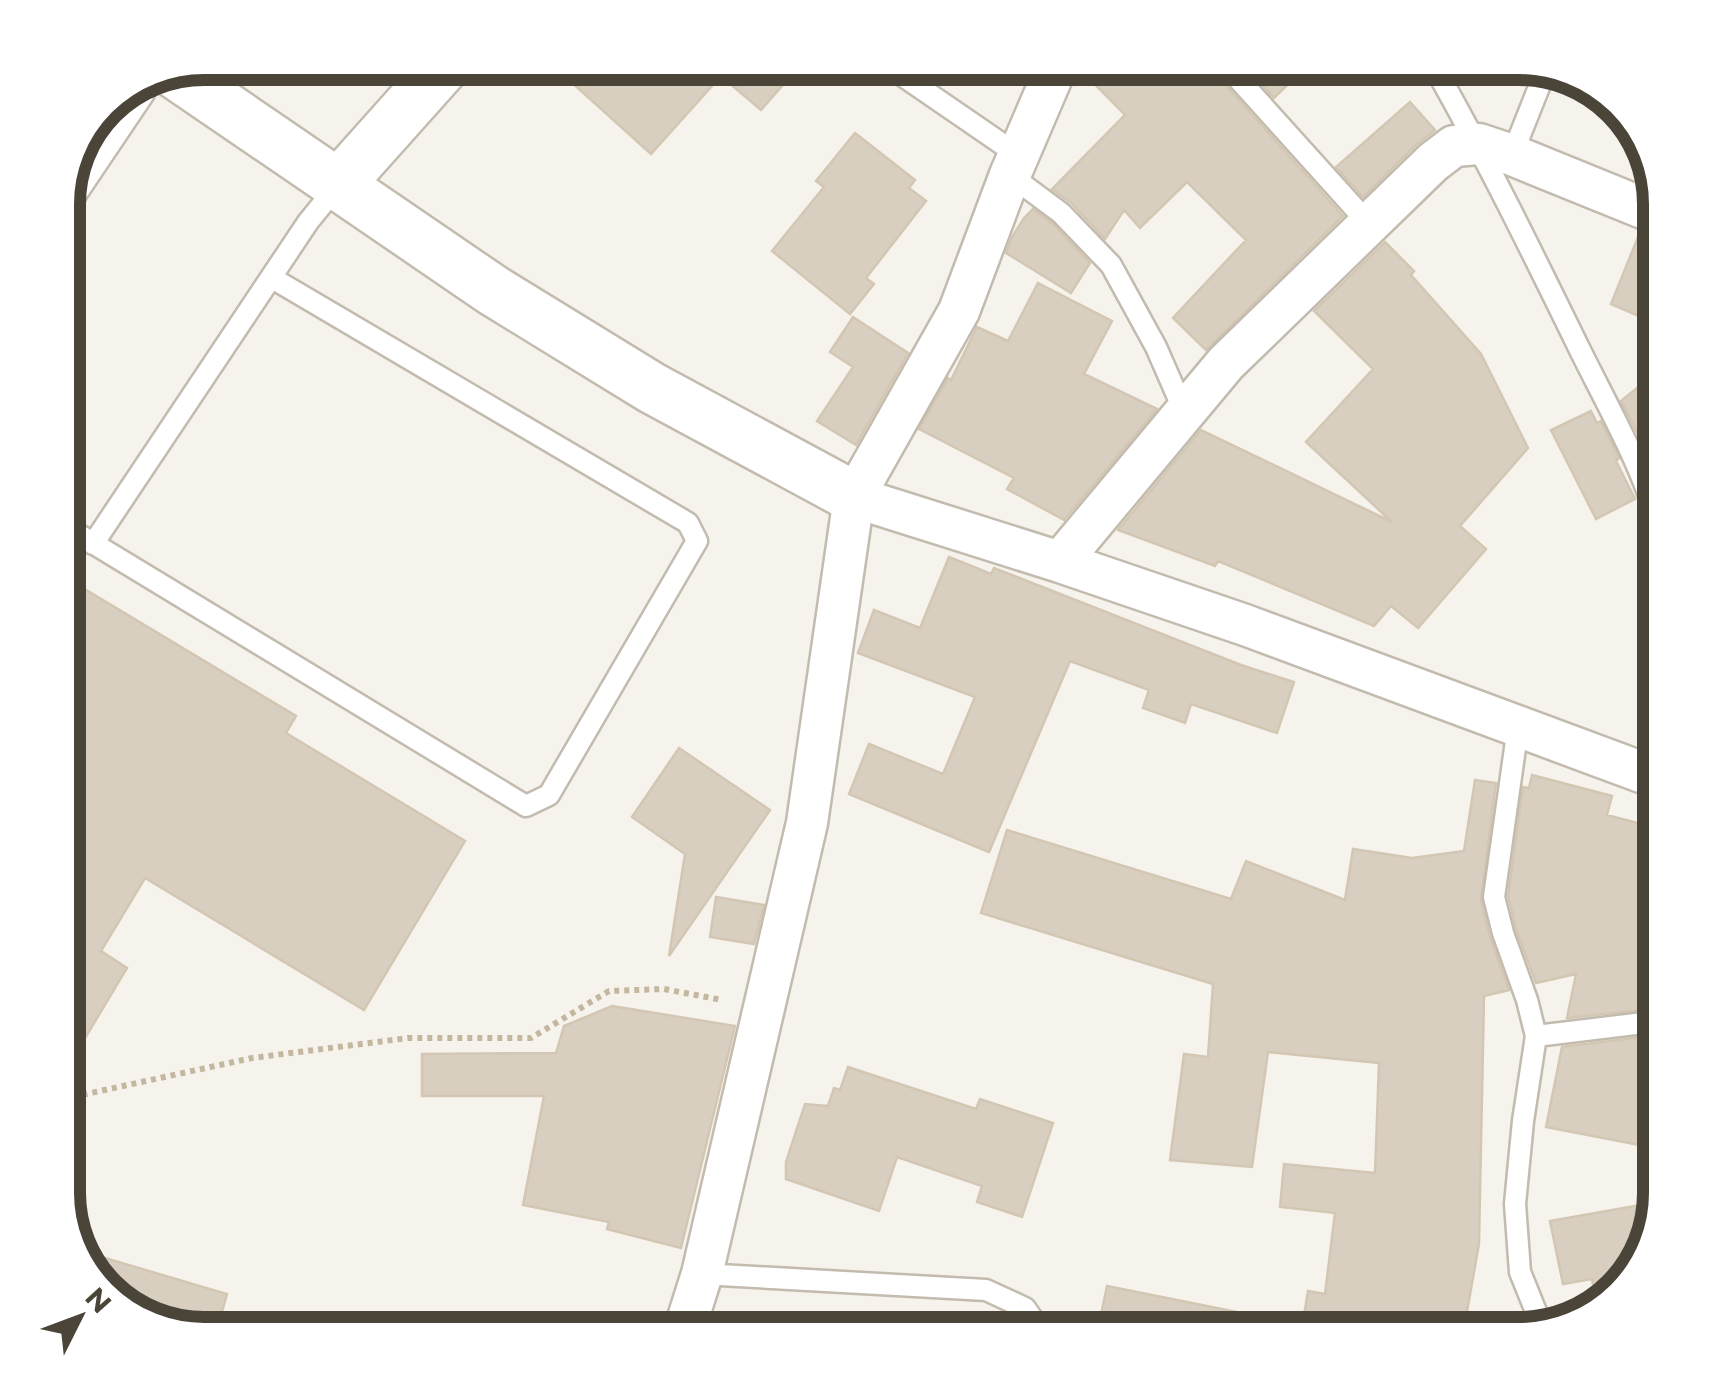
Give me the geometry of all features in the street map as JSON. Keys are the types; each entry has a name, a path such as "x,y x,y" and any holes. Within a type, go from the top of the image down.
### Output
{"street":[{"path":"338,184 431,80"},
{"path":"688,1317 702,1274 807,823 854,497 959,311 1050,80"},
{"path":"187,81 494,290 652,388 854,497 1246,625 1643,773"},
{"path":"91,154 114,120"},
{"path":"1060,562 1226,362 1432,162 1454,146 1495,150 1643,208"}],"lane":[{"path":"907,80 1014,165 1111,264 1156,347 1184,411"},
{"path":"1240,80 1369,224"},
{"path":"1445,80 1495,150 1643,484"},
{"path":"1495,150 1538,82"},
{"path":"93,544 308,222 338,184"},
{"path":"80,536 526,806 549,795 697,541 688,523 272,278"},
{"path":"1518,727 1494,896 1536,1036 1515,1204 1520,1272 1538,1315"},
{"path":"1536,1036 1643,1023"},
{"path":"702,1274 986,1290 1025,1308 1031,1317"}],"path":[{"path":"80,1095 252,1058 408,1038 531,1038 610,992 664,989 764,1008"}],"building":[{"path":"569,80 717,80 651,154"},
{"path":"726,80 787,80 761,110"},
{"path":"1091,80 1221,80 1343,216 1206,350 1173,318 1246,240 1187,182 1140,228 1124,210 1105,239 1052,189 1125,115"},
{"path":"1258,80 1292,80 1274,98"},
{"path":"1410,102 1435,130 1363,197 1336,167"},
{"path":"855,133 915,180 909,188 926,201 866,278 874,284 850,314 772,251 824,187 816,181"},
{"path":"1033,209 1090,263 1071,293 1006,253 1012,237"},
{"path":"1640,232 1643,233 1643,318 1611,304"},
{"path":"1385,242 1414,271 1411,275 1481,354 1528,448 1460,526 1486,549 1418,628 1391,606 1374,626 1218,561 1215,566 1118,530 1201,430 1392,522 1306,442 1373,369 1314,311"},
{"path":"1038,283 1112,321 1084,374 1157,409 1064,520 1007,489 1014,478 919,429 948,378 951,380 977,327 1008,341"},
{"path":"853,317 908,353 856,445 817,421 853,367 830,352"},
{"path":"1643,383 1641,440 1621,401"},
{"path":"1591,411 1597,423 1601,421 1635,499 1596,519 1551,430"},
{"path":"949,557 991,574 994,568 1294,682 1277,733 1191,704 1185,723 1143,708 1149,690 1070,661 989,852 849,794 869,744 943,774 975,697 858,653 874,610 920,628"},
{"path":"80,586 296,716 286,733 465,841 364,1010 145,878 101,951 127,968 80,1047"},
{"path":"679,748 770,810 669,956 685,854 632,817"},
{"path":"1532,775 1612,796 1607,815 1643,825 1643,1010 1567,1018 1576,974 1536,983 1508,896 1523,787 1529,788"},
{"path":"1475,780 1496,783 1481,900 1509,990 1484,996 1479,1244 1466,1317 1304,1317 1308,1291 1325,1294 1335,1213 1280,1207 1284,1164 1375,1173 1379,1063 1268,1052 1252,1167 1170,1160 1184,1054 1208,1057 1213,984 981,913 1007,830 1231,899 1246,861 1345,900 1353,849 1412,858 1464,851"},
{"path":"716,897 764,905 754,944 710,937"},
{"path":"612,1006 735,1026 681,1248 607,1229 609,1222 523,1205 544,1096 422,1096 422,1054 556,1053 564,1026"},
{"path":"1643,1037 1643,1146 1546,1127 1562,1047"},
{"path":"848,1067 976,1109 980,1099 1053,1123 1022,1217 977,1202 982,1186 897,1157 879,1211 786,1179 786,1162 805,1104 828,1106 834,1088 840,1090"},
{"path":"1642,1205 1634,1241 1612,1275 1594,1292 1592,1279 1563,1284 1550,1221"},
{"path":"98,1256 227,1294 221,1317 180,1315 156,1308 130,1292 130,1267 105,1267"},
{"path":"1107,1286 1252,1315 1252,1317 1101,1317"}]}
